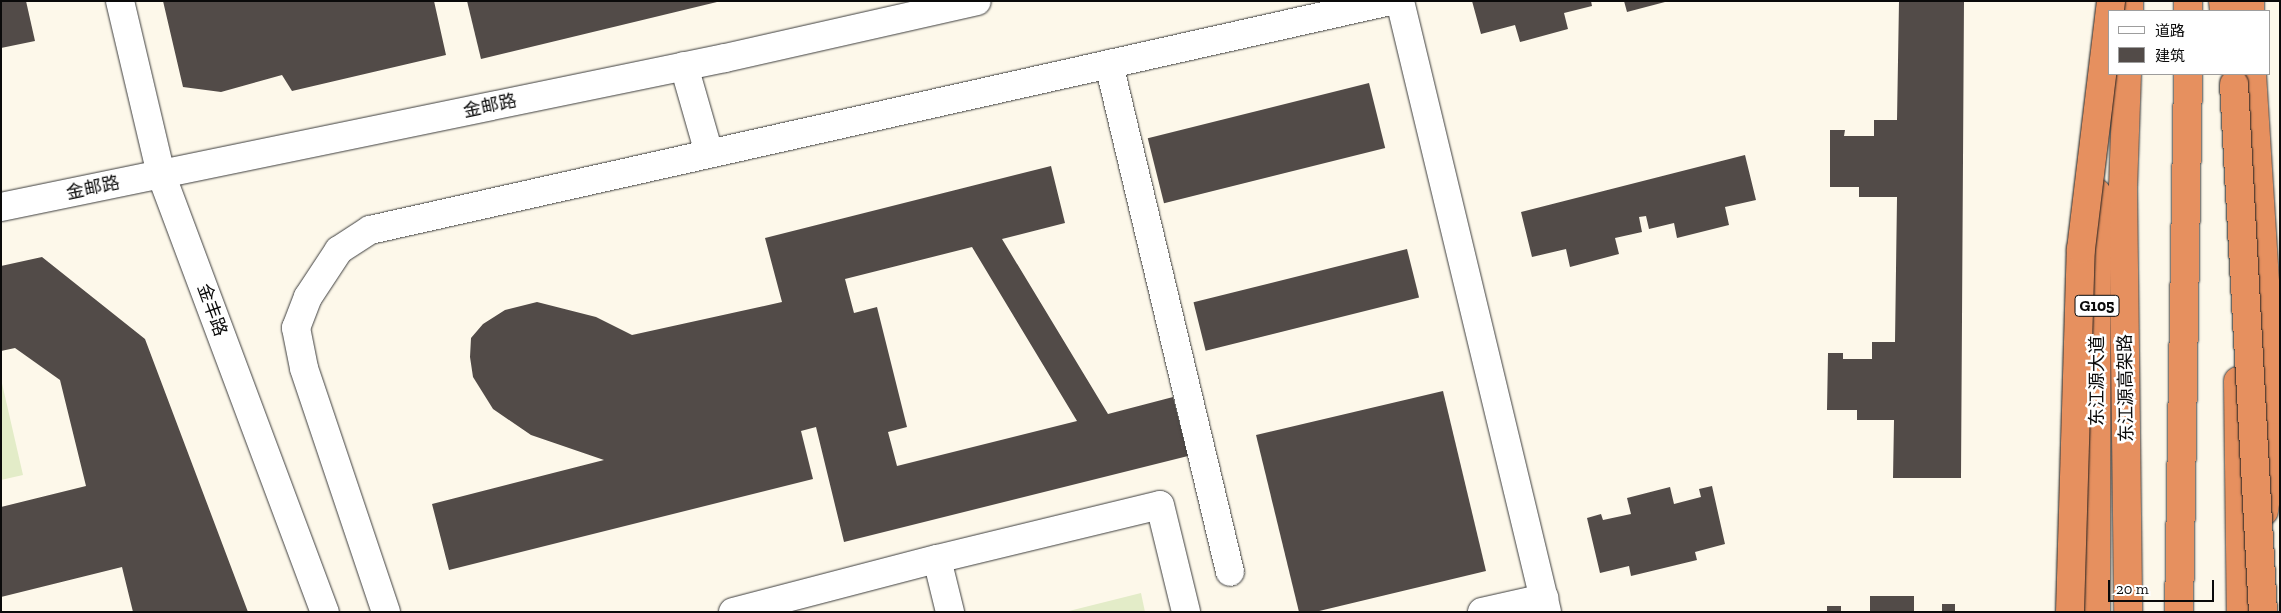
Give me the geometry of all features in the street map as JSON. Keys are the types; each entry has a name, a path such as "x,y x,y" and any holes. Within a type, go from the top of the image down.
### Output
{"highway":[{"name":"东江源大道","path":"2096,612 2098,1"},
{"path":"2070,612 2081,249 2108,26"},
{"name":"东江源高架路","path":"2127,75 2123,187 2128,612"},
{"path":"2179,612 2188,75"},
{"path":"2239,77 2242,612"},
{"path":"2239,77 2275,437 2249,612"},
{"path":"2239,77 2263,612"}],"street":[{"name":"金丰路","path":"120,1 162,174 325,612"},
{"name":"金邮路","path":"1,207 684,66 977,1"},
{"path":"386,612 304,368 296,328 308,297 339,250 370,230 1390,1"},
{"path":"1400,1 1546,605 1482,612"},
{"path":"1110,64 1230,572"},
{"path":"684,66 709,153"},
{"path":"734,612 937,559 1160,505 1186,612"},
{"path":"937,559 950,612"}],"green space":[{"path":"1,379 23,475 1,480"},
{"path":"1141,593 1145,612 1065,612"}],"building":[{"path":"1,1 26,1 35,41 1,48"},
{"path":"163,1 434,1 446,55 292,91 282,75 221,92 183,87"},
{"path":"467,1 717,1 717,2 481,59"},
{"path":"1472,1 1591,1 1592,6 1564,13 1568,29 1520,42 1515,25 1481,34"},
{"path":"1624,1 1665,1 1665,2 1627,12"},
{"path":"1899,1 1964,1 1961,478 1893,478 1894,420 1857,420 1857,410 1827,410 1828,353 1843,353 1843,359 1872,359 1872,342 1895,342 1897,197 1859,197 1859,187 1830,187 1830,130 1845,130 1844,136 1874,136 1874,120 1897,120"},
{"path":"1369,83 1385,148 1164,203 1148,138"},
{"path":"1745,155 1756,200 1725,207 1729,225 1677,238 1674,223 1649,229 1646,216 1639,217 1642,232 1615,238 1619,254 1570,267 1566,249 1532,257 1521,212"},
{"path":"1051,166 1065,223 1002,239 1108,414 1173,397 1188,456 844,542 816,427 801,431 813,479 449,570 432,504 604,460 531,435 493,409 473,377 470,357 471,338 483,324 505,310 537,302 596,317 632,335 782,302 765,238","holes":["972,247 1077,421 897,466 888,432 907,427 877,307 854,313 845,279"]},
{"path":"1407,249 1419,298 1206,351 1194,302"},
{"path":"42,257 145,339 248,612 133,612 122,567 1,597 1,507 86,486 60,380 15,348 1,351 1,266"},
{"path":"1443,391 1486,571 1315,612 1299,612 1256,435"},
{"path":"1712,486 1725,544 1695,552 1697,560 1631,576 1629,566 1600,573 1587,518 1601,514 1603,520 1631,514 1627,498 1670,487 1674,504 1701,497 1699,489"},
{"path":"1870,596 1914,596 1914,612 1870,612"},
{"path":"1942,604 1955,604 1955,612 1942,612"},
{"path":"1827,606 1841,606 1841,612 1827,612"}]}
